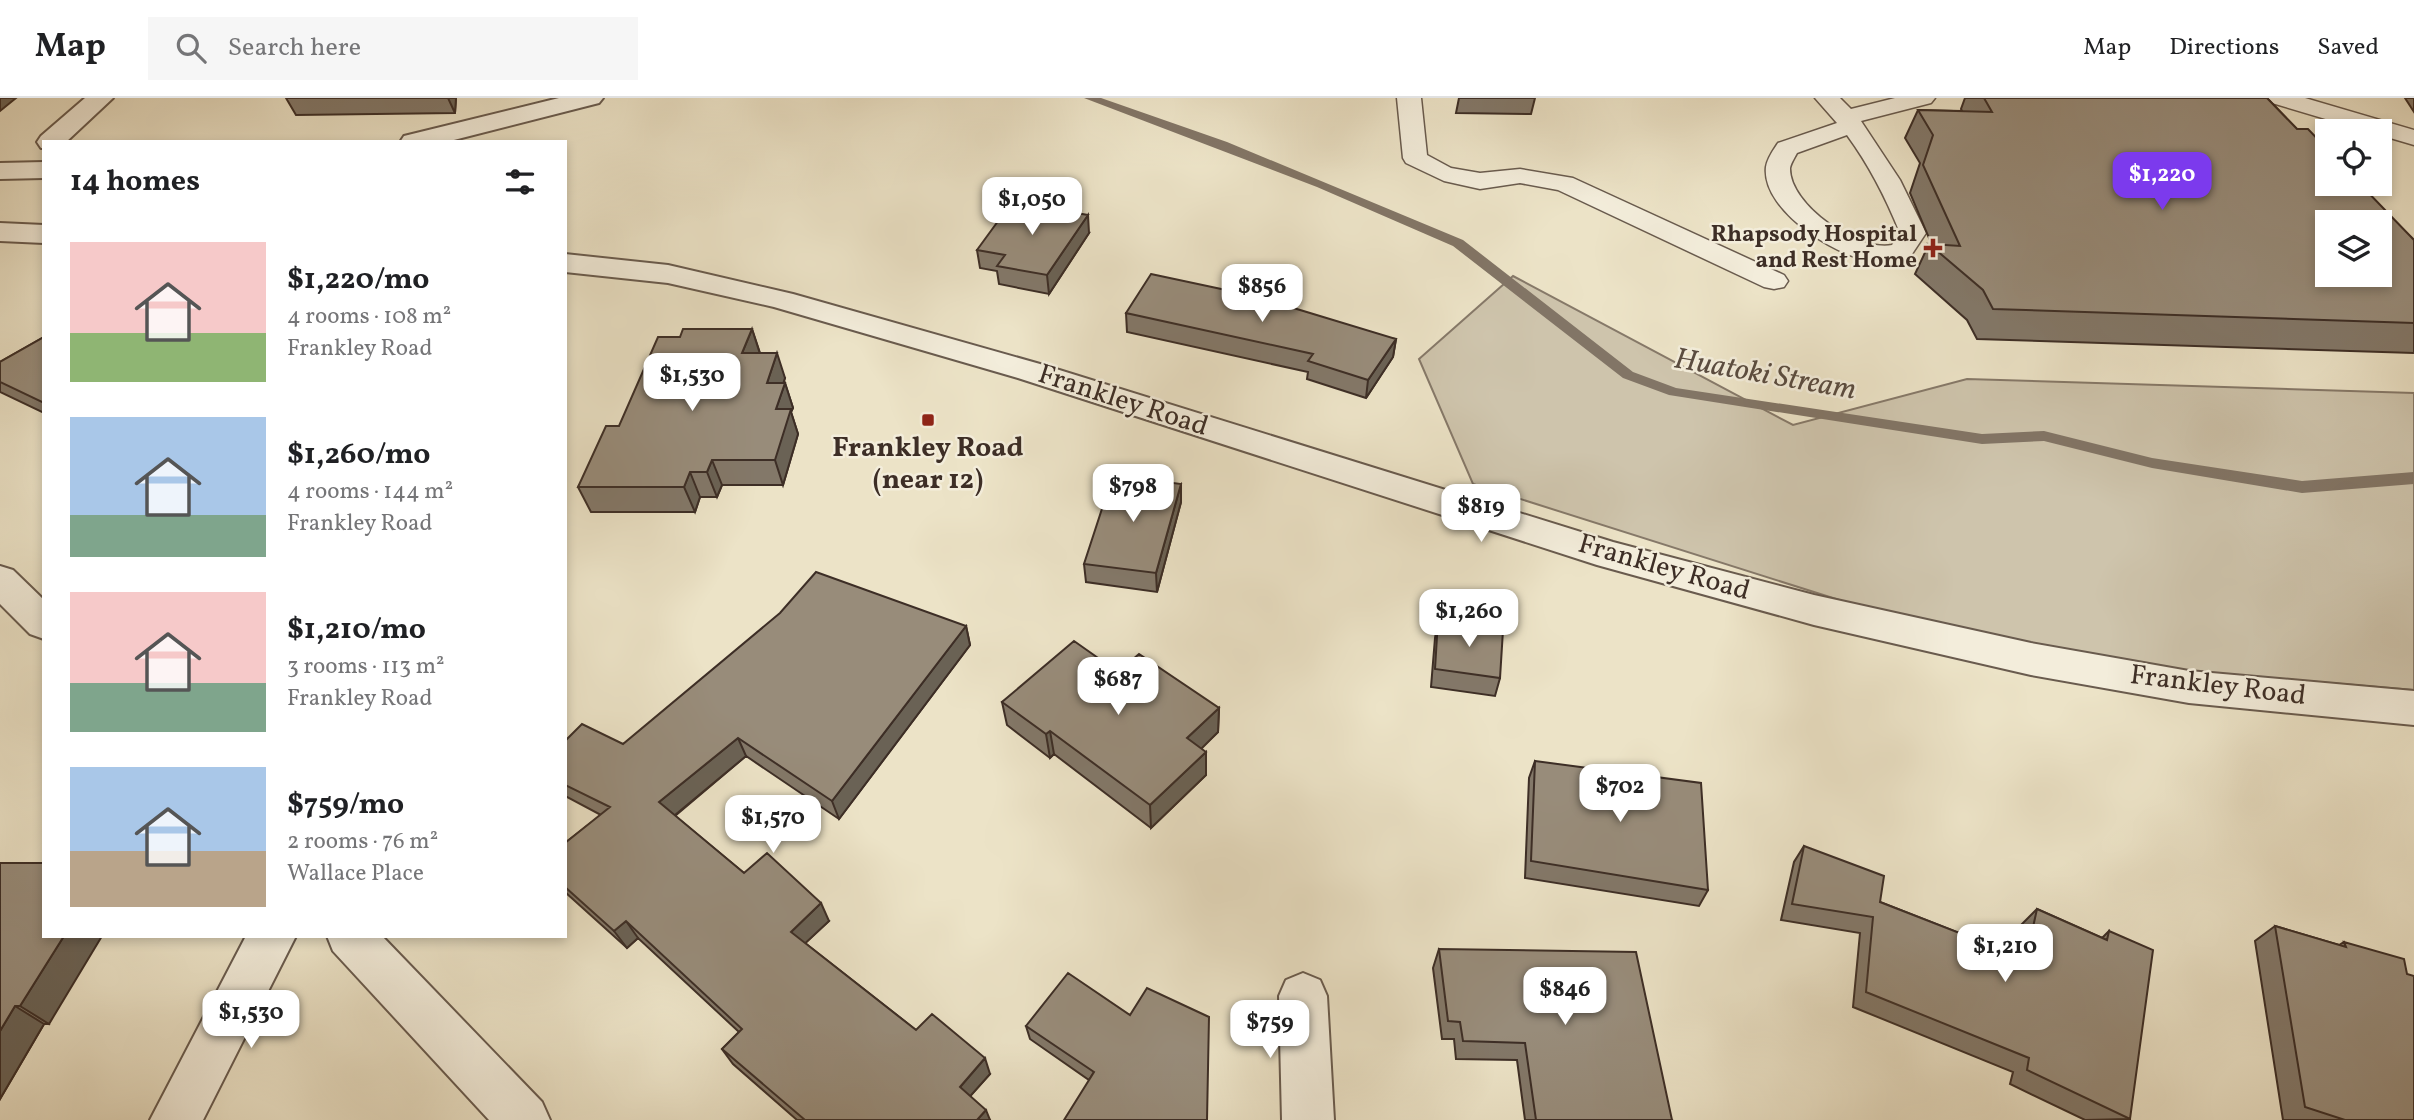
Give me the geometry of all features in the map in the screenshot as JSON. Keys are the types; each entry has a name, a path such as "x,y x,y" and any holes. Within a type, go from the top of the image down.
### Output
{"street":[{"path":"52,140 100,98"},
{"path":"420,140 544,104 590,98"},
{"path":"20,170 42,149"},
{"path":"0,232 42,234"},
{"name":"Frankley Road","path":"567,263 668,274 782,300 1029,371 1610,555 1814,610 2031,659 2189,687 2414,708"},
{"path":"0,580 42,623"},
{"path":"176,1120 271,938"},
{"path":"352,938 524,1120"},
{"path":"1303,996 1308,1120"}],"lane":[{"path":"1409,98 1415,158 1444,174 1480,181 1520,176 1564,183 1774,281"},
{"path":"1827,98 1851,122 1907,215 1913,233 1907,246 1900,252 1885,253 1850,249 1815,227 1785,194 1778,167 1787,148 1851,122 1923,98"},
{"path":"2280,98 2414,138"}],"shaded area":[{"path":"1513,276 1793,425 1967,379 2414,393 2414,690 2019,657 1473,484 1419,359"}],"building":[{"path":"1984,98 2267,98 2297,129 2308,129 2315,136 2315,196 2372,196 2385,210 2315,210 2315,287 2392,287 2392,217 2414,240 2414,323 1993,309 1983,290 1929,244 1960,246 1923,165 1933,135 1918,110 1992,112"},
{"path":"1012,202 1088,215 1047,275 997,266 1005,255 977,250"},
{"path":"1151,274 1254,296 1396,339 1368,380 1308,361 1313,354 1126,313"},
{"path":"683,329 752,329 742,353 777,353 767,383 785,383 776,409 791,409 775,460 712,460 707,472 690,472 684,487 578,487 606,426 619,426 658,337 680,337"},
{"path":"42,338 42,402 0,382 0,362"},
{"path":"1113,475 1181,484 1156,573 1084,564"},
{"path":"816,572 966,626 832,801 738,738 659,802 744,873 767,853 821,903 791,932 916,1030 932,1014 985,1058 960,1087 986,1110 977,1120 805,1120 722,1049 742,1029 626,921 614,931 567,889 567,841 610,807 567,786 567,739 582,724 623,744 780,613"},
{"path":"1438,620 1503,630 1500,678 1435,669"},
{"path":"1074,641 1118,672 1139,654 1219,708 1187,738 1206,752 1150,805 1050,731 1046,734 1002,702"},
{"path":"1535,761 1701,783 1708,890 1531,861"},
{"path":"1804,846 1884,876 1880,902 2026,959 2037,909 2107,940 2109,931 2153,950 2130,1119 2027,1070 2029,1058 1866,992 1873,917 1792,904"},
{"path":"0,863 42,863 42,938 63,938 20,1006 15,1006 0,1031"},
{"path":"2275,926 2346,947 2344,942 2404,959 2407,974 2414,976 2414,1120 2345,1120 2305,1107"},
{"path":"1439,949 1636,952 1672,1120 1536,1120 1525,1043 1463,1041 1460,1022 1448,1021"},
{"path":"1068,973 1130,1015 1147,988 1209,1017 1207,1120 1064,1120 1094,1072 1026,1026"}],"waterway":[{"name":"Huatoki Stream","path":"1090,98 1223,145 1458,243 1628,375 1674,392 1982,439 2044,436 2152,463 2302,487 2414,478"}],"place":[{"name":"Rhapsody Hospital and Rest Home","path":"1933,248"},
{"name":"Frankley Road (near 12)","path":"928,420"}]}
